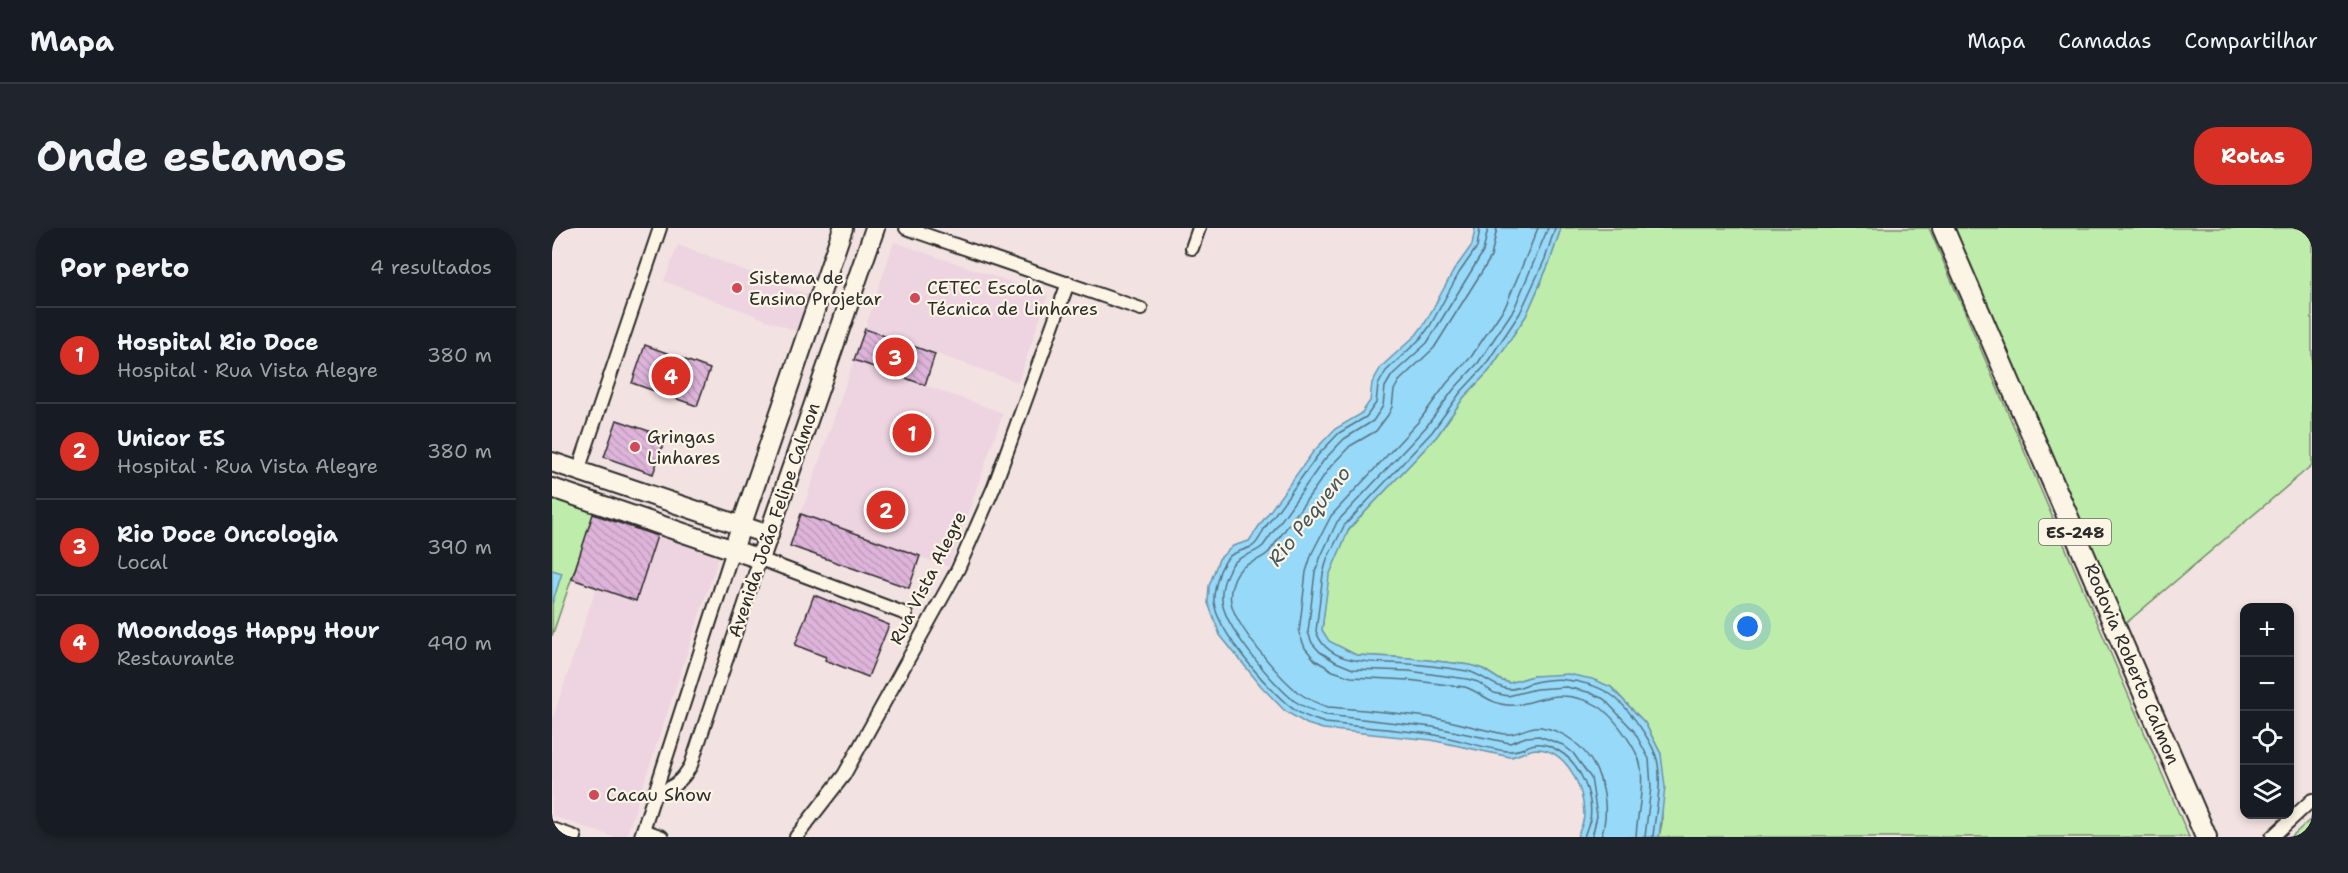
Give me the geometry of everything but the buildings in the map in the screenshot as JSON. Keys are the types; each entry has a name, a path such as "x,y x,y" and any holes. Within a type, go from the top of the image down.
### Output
{"main road":[{"name":"Avenida João Felipe Calmon","path":"733,550 843,228"},
{"name":"Avenida João Felipe Calmon","path":"760,559 875,228"},
{"name":"Rodovia Roberto Calmon","path":"1942,228 2206,837"},
{"path":"552,462 769,535"},
{"path":"578,471 584,493 592,502"},
{"path":"552,488 760,559"}],"street":[{"path":"578,471 660,228"},
{"path":"906,228 1141,309"},
{"path":"1192,248 1199,228"},
{"name":"Rua Vista Alegre","path":"796,837 844,775 957,569 994,487 1068,283"},
{"name":"Avenida João Felipe Calmon","path":"642,834 733,550"},
{"path":"760,559 906,614"},
{"name":"Avenida João Felipe Calmon","path":"654,795 675,786 684,778 691,765 760,559"},
{"path":"2272,837 2312,800"},
{"path":"552,829 575,837"},
{"path":"642,834 662,837"}],"shaded area":[{"path":"894,242 1048,295 1018,382 865,329"},
{"name":"Sistema de Ensino Projetar","path":"678,245 809,295 796,331 664,281"},
{"path":"854,360 1003,413 949,567 801,514"},
{"path":"658,535 719,556 626,837 614,837 552,816 552,721 596,588 636,601"}],"green space":[{"path":"1561,228 1929,228 2189,837 1659,837 1662,823 1661,754 1645,723 1611,687 1533,676 1510,683 1470,665 1356,655 1328,641 1322,630 1328,576 1349,529 1437,436 1464,397 1489,371 1526,316 1550,261"},
{"path":"1951,228 2312,228 2312,465 2119,629"},
{"path":"552,498 594,513 552,636"},
{"path":"2312,818 2312,837 2291,837"}],"water":[{"name":"Rio Pequeno","path":"1475,228 1561,228 1550,261 1526,316 1489,371 1464,397 1437,436 1349,529 1329,576 1322,630 1329,641 1356,655 1470,665 1510,683 1533,676 1568,674 1592,679 1611,687 1645,723 1661,754 1665,787 1659,837 1577,837 1584,818 1581,794 1565,763 1548,751 1533,749 1510,757 1431,740 1323,729 1307,724 1285,711 1261,686 1220,635 1208,603 1209,586 1219,559 1233,546 1249,541 1313,452 1335,429 1361,414 1370,401 1372,383 1381,367 1416,335 1425,323 1454,270 1472,245"},
{"path":"552,570 562,573 552,604"}],"place":[{"name":"Sistema de Ensino Projetar","path":"737,288"},
{"name":"CETEC Escola Técnica de Linhares","path":"915,298"},
{"name":"Rio Doce Oncologia","path":"895,357"},
{"name":"Moondogs Happy Hour","path":"671,376"},
{"name":"Hospital Rio Doce","path":"912,433"},
{"name":"Gringas Linhares","path":"635,447"},
{"name":"Unicor ES","path":"886,510"},
{"name":"Cacau Show","path":"594,795"}]}
